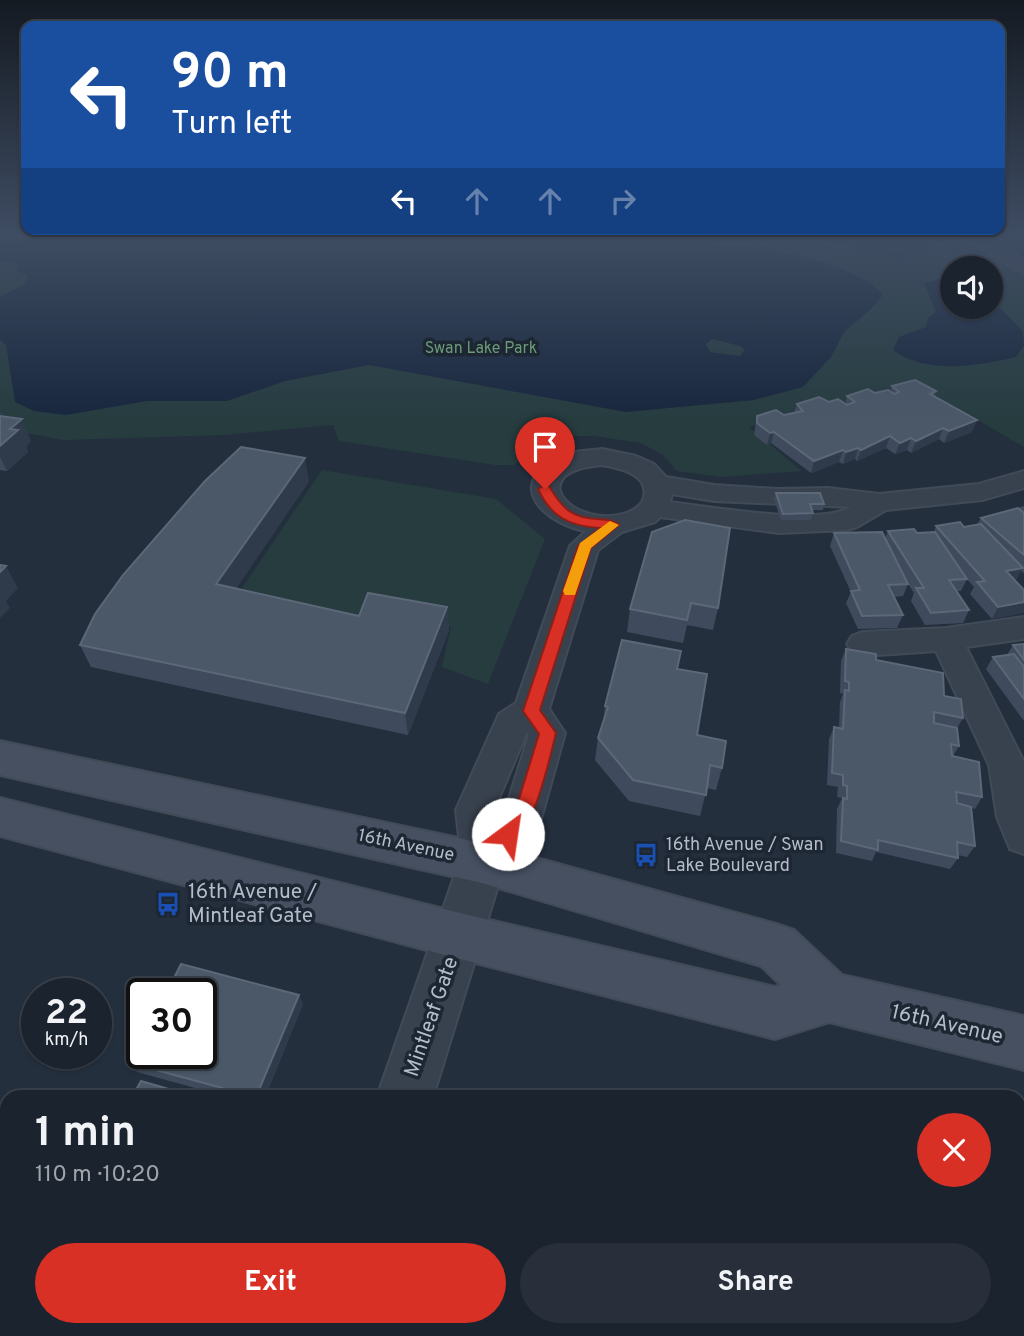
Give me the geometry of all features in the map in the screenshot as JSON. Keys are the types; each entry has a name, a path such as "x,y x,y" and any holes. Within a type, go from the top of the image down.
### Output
{"main road":[{"name":"16th Avenue","path":"0,758 482,863 776,947 829,997"},
{"name":"16th Avenue","path":"0,817 460,936 775,1013 829,997 1024,1043"}],"street":[{"path":"584,546 574,526 547,498 546,481 557,468 571,460 596,456 622,459 645,469 656,496"},
{"path":"656,496 779,524 847,521 879,502 982,492 1024,480"},
{"path":"561,513 586,523 613,525 637,519 656,496"},
{"path":"482,863 522,819 547,733 531,711 584,546 613,525"},
{"path":"863,644 946,639 1024,628"},
{"path":"946,639 1007,765 1016,817 1024,836"},
{"name":"Mintleaf Gate","path":"407,1090 482,863"}],"green space":[{"name":"Swan Lake Park","path":"0,297 940,297 940,319 1003,319 1003,297 1024,297 1024,447 916,384 749,427 802,471 722,477 677,471 663,455 641,443 594,436 566,436 537,447 514,465 495,465 339,441 333,425 224,435 63,440 0,428"},
{"path":"322,470 496,499 545,539 488,684 442,667 451,627 369,611 357,633 232,603"}],"water":[{"path":"0,297 881,297 844,332 831,357 803,387 754,400 626,412 369,365 285,381 227,401 147,401 66,415 34,411 15,402 6,345 0,340","holes":["712,339 740,346 745,350 740,356 710,352 706,344"]},
{"path":"930,297 940,297 940,319 1003,319 1003,311 1023,332 1024,346 1016,357 953,366 921,363 893,350 899,337 926,327 928,318 936,312"}],"building":[{"path":"915,380 936,391 930,394 977,420 949,431 943,428 916,441 911,438 900,443 890,436 861,450 843,450 814,461 757,423 757,416 776,410 784,415 803,411 797,404 819,397 829,402 838,399 847,405 855,402 847,396 868,389 875,393 888,390 894,394 899,392 892,386"},
{"path":"0,416 22,419 10,429 18,430 0,446"},
{"path":"241,447 305,458 216,584 359,616 368,593 447,607 405,713 80,645 95,614 123,575 205,481"},
{"path":"776,493 820,493 824,504 810,504 813,513 783,514"},
{"path":"1018,508 1024,513 1024,555 981,518"},
{"path":"685,520 730,528 718,608 691,603 687,620 630,609 652,532"},
{"path":"960,522 964,527 981,524 1023,568 1006,571 1024,590 1024,602 998,607 977,582 985,581 936,526"},
{"path":"914,529 917,533 935,532 967,579 949,580 969,610 931,613 916,588 924,588 888,531"},
{"path":"882,532 908,584 888,585 903,615 862,616 851,591 860,590 834,533"},
{"path":"622,640 681,651 677,669 707,674 697,735 726,741 722,768 710,765 706,795 633,780 598,738 608,707 605,706"},
{"path":"1024,644 1024,660 1013,645"},
{"path":"846,649 876,654 876,660 943,673 944,696 961,699 963,718 934,712 934,723 957,728 959,746 951,744 952,756 979,762 982,797 956,792 957,803 971,807 975,846 957,842 958,858 878,840 878,850 841,841 843,798 847,799 847,786 843,785 843,775 832,773 834,727 843,729 845,690 849,691 849,682 845,681"},
{"path":"1014,654 1024,667 1024,699 993,657"},
{"path":"181,964 299,995 259,1090 230,1090 152,1069 217,1069 217,978 174,978"},
{"path":"141,1081 172,1090 136,1090"}],"slow traffic":[{"path":"570,591 584,546 613,525 610,525"}],"place":[{"name":"16th Avenue / Swan Lake Boulevard","path":"646,855"},
{"name":"16th Avenue / Mintleaf Gate","path":"168,904"}],"route":[{"path":"508,834 522,819 547,733 531,711 584,546 613,525 586,523 567,516 552,506 545,489"}]}
